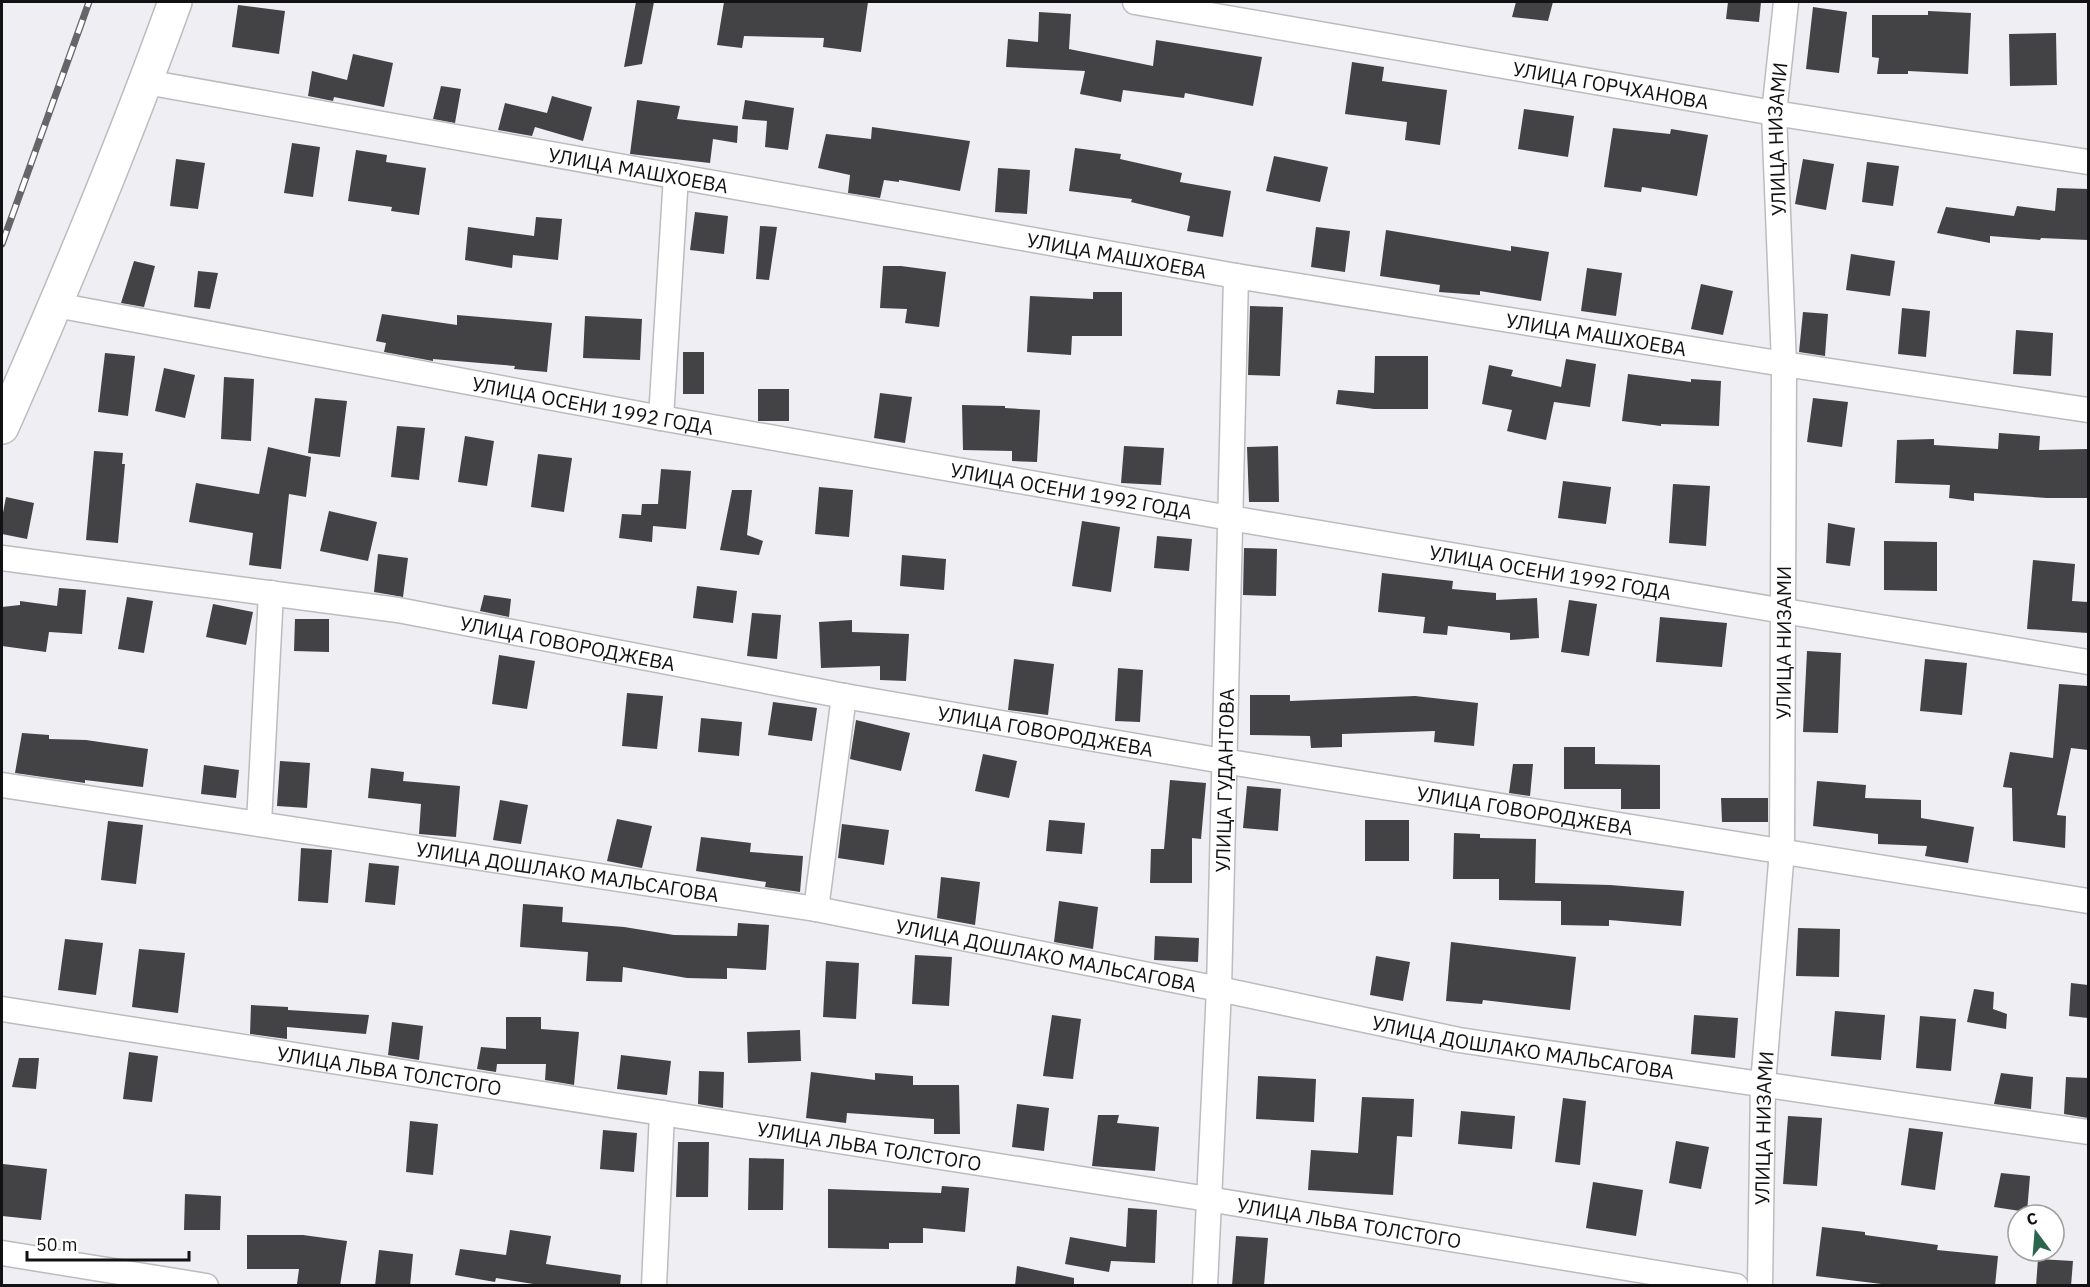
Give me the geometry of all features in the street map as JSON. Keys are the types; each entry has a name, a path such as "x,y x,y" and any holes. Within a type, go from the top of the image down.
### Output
{"street":[{"path":"2,427 56,305 146,82 175,2"},
{"name":"УЛИЦА ГОРЧХАНОВА","path":"1135,2 1774,113 2088,162"},
{"name":"УЛИЦА НИЗАМИ","path":"1760,1286 1762,1084 1782,850 1784,364 1774,113 1786,2"},
{"name":"УЛИЦА МАШХОЕВА","path":"146,82 1236,276 2088,410"},
{"path":"661,418 676,176"},
{"name":"УЛИЦА ГУДАНТОВА","path":"1204,1286 1219,989 1236,276"},
{"name":"УЛИЦА ОСЕНИ 1992 ГОДА","path":"56,305 661,418 1230,518 2088,662"},
{"name":"УЛИЦА ГОВОРОДЖЕВА","path":"2,558 398,610 844,696 1223,761 2088,901"},
{"path":"259,823 271,593"},
{"path":"816,909 844,696"},
{"name":"УЛИЦА ДОШЛАКО МАЛЬСАГОВА","path":"2,785 816,909 1219,989 1459,1040 2088,1131"},
{"name":"УЛИЦА ЛЬВА ТОЛСТОГО","path":"2,1009 1208,1199 1736,1286"},
{"path":"654,1286 662,1113"},
{"path":"2,1253 206,1286"}],"building":[{"path":"636,2 654,2 642,64 624,67"},
{"path":"724,2 868,2 861,52 823,47 824,38 744,36 742,48 717,45"},
{"path":"1516,2 1553,2 1548,21 1512,17"},
{"path":"1728,2 1761,2 1759,22 1726,19"},
{"path":"238,5 285,11 279,54 232,47"},
{"path":"1813,7 1847,12 1839,73 1806,69"},
{"path":"1928,11 1971,13 1968,74 1908,71 1908,74 1877,74 1879,58 1872,57 1872,15 1928,15"},
{"path":"1039,12 1071,14 1069,49 1153,66 1156,40 1262,57 1253,106 1185,93 1184,98 1123,90 1121,102 1080,94 1085,71 1006,67 1008,39 1038,42"},
{"path":"2056,33 2057,85 2010,86 2009,34"},
{"path":"353,54 393,63 384,107 334,97 333,101 308,96 312,71 347,80"},
{"path":"1352,62 1384,67 1382,81 1447,90 1440,145 1405,140 1407,122 1345,114"},
{"path":"441,86 461,89 455,123 433,119"},
{"path":"552,96 592,107 583,141 535,127 532,136 498,130 505,103 547,113"},
{"path":"637,100 680,106 677,119 738,126 737,143 713,139 710,163 630,154"},
{"path":"745,100 794,108 788,150 765,147 767,121 742,119"},
{"path":"1524,109 1574,116 1568,157 1518,149"},
{"path":"872,127 970,141 960,191 899,180 899,182 884,180 880,198 848,193 850,175 818,168 826,134 871,139"},
{"path":"1613,128 1670,134 1671,129 1708,135 1697,196 1642,187 1641,192 1604,187"},
{"path":"292,143 320,147 313,197 284,193"},
{"path":"1075,148 1121,154 1120,159 1182,173 1180,182 1231,191 1223,237 1187,231 1190,216 1131,202 1132,199 1069,191"},
{"path":"356,150 387,155 386,162 426,168 419,215 391,211 392,207 348,201"},
{"path":"1274,156 1328,167 1320,202 1266,191"},
{"path":"176,159 205,163 198,209 170,206"},
{"path":"1803,159 1834,164 1826,210 1795,204"},
{"path":"1867,162 1899,166 1893,206 1862,202"},
{"path":"998,168 1030,170 1027,214 995,212"},
{"path":"2057,188 2088,189 2088,240 2041,238 2040,240 1990,236 1990,243 1937,233 1946,207 2014,216 2017,206 2055,211"},
{"path":"695,212 728,216 724,254 690,250"},
{"path":"536,217 562,219 558,260 513,255 512,268 465,260 468,227 534,236"},
{"path":"760,226 777,227 769,280 756,279"},
{"path":"1316,227 1350,231 1345,272 1311,267"},
{"path":"1386,230 1511,251 1511,246 1549,252 1541,301 1480,291 1480,295 1439,292 1440,285 1380,276"},
{"path":"1851,254 1895,261 1890,296 1846,290"},
{"path":"134,261 155,266 144,307 121,303"},
{"path":"883,266 946,272 939,327 905,323 907,309 880,308"},
{"path":"1587,268 1622,273 1616,316 1581,311"},
{"path":"198,271 218,273 210,309 194,307"},
{"path":"1701,284 1733,291 1723,335 1691,329"},
{"path":"1093,292 1122,292 1122,336 1072,336 1071,355 1027,352 1030,296 1093,299"},
{"path":"1250,306 1283,307 1280,376 1248,375"},
{"path":"1902,308 1930,311 1926,357 1898,354"},
{"path":"1803,312 1828,314 1825,356 1799,352"},
{"path":"382,314 457,325 457,315 552,323 547,372 514,369 515,366 433,359 433,361 384,352 386,343 376,341"},
{"path":"585,316 642,319 640,360 583,358"},
{"path":"2016,330 2053,333 2051,376 2013,374"},
{"path":"683,352 704,352 704,394 683,394"},
{"path":"105,353 135,356 128,416 98,412"},
{"path":"1375,356 1428,356 1428,409 1374,409 1336,404 1338,390 1374,393"},
{"path":"1566,359 1596,364 1590,407 1554,402 1546,440 1507,431 1512,410 1482,404 1489,365 1513,370 1511,376 1561,387"},
{"path":"164,368 195,375 185,418 155,411"},
{"path":"1628,374 1691,382 1691,379 1721,381 1719,426 1661,424 1661,426 1622,421"},
{"path":"224,377 254,379 251,441 221,439"},
{"path":"758,389 789,389 789,421 758,421"},
{"path":"880,393 912,397 905,443 874,438"},
{"path":"315,398 347,401 340,457 308,453"},
{"path":"1813,398 1848,402 1842,447 1807,442"},
{"path":"962,405 1040,410 1037,462 1012,461 1012,451 963,450"},
{"path":"397,426 425,428 419,480 391,477"},
{"path":"1999,433 2040,436 2039,450 2088,449 2088,498 1974,493 1974,501 1949,498 1950,485 1895,483 1897,440 1934,439 1934,445 1998,449"},
{"path":"465,436 494,441 487,486 458,482"},
{"path":"1124,446 1164,448 1161,485 1121,483"},
{"path":"1278,446 1279,502 1249,502 1247,447"},
{"path":"268,447 311,457 306,497 289,494 281,569 249,565 253,533 189,522 196,483 259,494"},
{"path":"94,451 123,453 122,464 125,464 118,543 86,540"},
{"path":"538,454 572,458 564,512 531,507"},
{"path":"661,469 691,471 686,529 653,526 652,542 619,538 622,514 641,515 642,504 658,504"},
{"path":"1563,481 1611,487 1606,524 1558,518"},
{"path":"1673,484 1710,486 1706,546 1669,543"},
{"path":"819,487 853,490 849,537 815,534"},
{"path":"732,490 752,490 747,535 763,541 759,555 720,550"},
{"path":"6,497 34,503 27,539 2,534"},
{"path":"329,511 377,522 368,561 320,551"},
{"path":"1082,521 1120,527 1111,592 1072,586"},
{"path":"1828,523 1855,528 1850,566 1826,563"},
{"path":"1157,536 1192,539 1189,571 1154,568"},
{"path":"1884,541 1937,542 1937,591 1884,590"},
{"path":"1244,548 1277,549 1276,596 1243,595"},
{"path":"378,554 408,558 403,597 374,592"},
{"path":"902,555 946,559 944,590 900,586"},
{"path":"2033,560 2075,564 2072,601 2088,602 2088,633 2027,629"},
{"path":"1382,573 1453,581 1452,589 1496,593 1496,600 1537,598 1539,638 1510,640 1510,633 1448,626 1447,635 1423,633 1425,617 1378,612"},
{"path":"697,586 737,591 733,623 693,618"},
{"path":"59,588 86,590 82,634 49,632 46,652 2,646 2,607 20,605 20,601 57,606"},
{"path":"484,595 511,599 509,617 480,611"},
{"path":"127,597 153,601 144,653 118,649"},
{"path":"1569,600 1597,604 1589,656 1561,652"},
{"path":"213,604 253,612 246,645 206,637"},
{"path":"752,613 781,615 777,659 747,656"},
{"path":"1660,617 1727,623 1722,667 1656,662"},
{"path":"295,619 329,619 329,652 294,651"},
{"path":"852,620 852,632 909,634 906,681 880,680 880,666 821,668 819,622"},
{"path":"1807,651 1841,653 1838,733 1803,732"},
{"path":"499,655 535,661 527,709 492,704"},
{"path":"1014,659 1054,664 1048,715 1008,710"},
{"path":"1925,659 1967,663 1962,715 1920,711"},
{"path":"1118,668 1143,670 1140,722 1115,721"},
{"path":"2059,684 2088,686 2088,750 2071,748 2057,815 2066,816 2065,848 2013,841 2012,788 2003,787 2010,752 2053,758"},
{"path":"627,693 663,696 657,749 622,746"},
{"path":"1250,695 1290,695 1290,701 1415,696 1478,703 1474,746 1434,742 1435,731 1342,734 1342,747 1311,748 1310,736 1250,735"},
{"path":"773,702 817,708 812,741 768,735"},
{"path":"701,718 742,722 739,756 698,752"},
{"path":"856,720 910,733 901,771 850,759"},
{"path":"22,733 49,735 49,739 86,740 148,749 143,787 85,780 85,783 15,773"},
{"path":"1564,747 1595,747 1595,764 1660,765 1660,809 1621,809 1621,789 1564,789"},
{"path":"983,754 1017,761 1009,798 975,791"},
{"path":"280,761 310,763 307,808 277,806"},
{"path":"1513,764 1533,764 1530,796 1509,793"},
{"path":"204,765 239,770 236,798 201,794"},
{"path":"371,768 404,772 403,781 460,786 456,837 419,834 421,804 368,798"},
{"path":"1170,780 1206,783 1201,839 1192,838 1192,883 1150,883 1151,849 1164,849"},
{"path":"1817,781 1866,785 1865,798 1921,800 1921,818 1974,827 1968,863 1925,856 1927,846 1878,844 1878,834 1813,826"},
{"path":"1247,786 1281,789 1278,831 1243,828"},
{"path":"1721,798 1768,798 1768,822 1722,822"},
{"path":"500,800 528,805 521,844 493,840"},
{"path":"617,819 652,826 642,868 607,861"},
{"path":"1049,820 1085,823 1082,854 1046,851"},
{"path":"1365,820 1409,820 1409,861 1365,861"},
{"path":"108,821 143,825 136,884 101,880"},
{"path":"842,824 889,830 884,865 838,858"},
{"path":"1454,833 1480,834 1480,838 1536,839 1535,883 1610,885 1684,891 1681,926 1609,920 1609,926 1561,925 1561,901 1499,900 1499,879 1453,879"},
{"path":"701,837 751,843 750,852 803,856 800,892 765,887 766,882 696,871"},
{"path":"301,848 332,850 328,903 298,901"},
{"path":"369,863 399,866 395,905 365,902"},
{"path":"941,877 980,882 975,925 937,918"},
{"path":"1059,901 1098,907 1093,949 1054,942"},
{"path":"523,904 563,907 562,922 624,927 674,935 737,936 738,923 769,925 766,970 727,968 727,979 687,978 623,967 622,982 586,981 588,952 520,947"},
{"path":"1798,928 1840,929 1839,977 1796,976"},
{"path":"1155,936 1199,938 1198,962 1154,960"},
{"path":"65,939 103,943 96,995 58,990"},
{"path":"1451,942 1576,957 1570,1010 1483,1000 1482,1004 1446,1001"},
{"path":"139,949 185,953 178,1013 132,1007"},
{"path":"915,955 952,957 949,1006 912,1004"},
{"path":"1376,956 1410,962 1403,1001 1370,995"},
{"path":"826,961 859,963 856,1019 823,1017"},
{"path":"2071,983 2088,985 2088,1018 2069,1016"},
{"path":"1974,989 1994,992 1993,1009 2007,1014 2006,1029 1967,1022"},
{"path":"251,1005 288,1007 288,1010 369,1015 366,1034 287,1027 287,1039 250,1034"},
{"path":"1835,1011 1885,1015 1881,1060 1831,1056"},
{"path":"1052,1015 1081,1019 1073,1079 1043,1076"},
{"path":"1694,1015 1738,1018 1735,1058 1691,1054"},
{"path":"1920,1016 1956,1019 1951,1071 1916,1068"},
{"path":"506,1017 541,1017 541,1029 579,1032 574,1085 545,1080 546,1064 497,1064 496,1072 477,1069 481,1047 506,1049"},
{"path":"392,1022 423,1026 419,1060 388,1055"},
{"path":"800,1030 801,1061 748,1063 747,1032"},
{"path":"129,1052 158,1056 152,1102 123,1099"},
{"path":"621,1055 671,1061 667,1095 617,1089"},
{"path":"19,1058 39,1058 36,1089 12,1087"},
{"path":"699,1071 724,1072 723,1108 698,1104"},
{"path":"811,1072 875,1080 875,1073 913,1076 913,1085 959,1085 960,1134 934,1134 934,1119 847,1113 846,1123 806,1118"},
{"path":"2001,1073 2033,1077 2031,1109 1994,1104"},
{"path":"1258,1076 1316,1079 1314,1122 1256,1119"},
{"path":"2066,1077 2088,1078 2088,1118 2064,1114"},
{"path":"1362,1097 1414,1099 1412,1137 1397,1136 1393,1195 1308,1190 1311,1150 1358,1153"},
{"path":"1563,1098 1586,1101 1580,1165 1555,1162"},
{"path":"1017,1104 1049,1108 1044,1151 1012,1147"},
{"path":"1461,1111 1515,1116 1512,1149 1458,1144"},
{"path":"1098,1115 1119,1115 1117,1123 1159,1127 1155,1171 1092,1166"},
{"path":"1788,1116 1822,1118 1817,1186 1783,1184"},
{"path":"410,1121 438,1124 433,1175 406,1172"},
{"path":"1909,1128 1943,1132 1935,1190 1901,1185"},
{"path":"603,1130 637,1133 634,1172 600,1169"},
{"path":"1676,1141 1709,1147 1701,1189 1669,1183"},
{"path":"678,1142 709,1142 708,1197 676,1197"},
{"path":"749,1158 784,1159 783,1210 748,1210"},
{"path":"3,1164 47,1169 41,1220 2,1216"},
{"path":"2001,1173 2030,1176 2028,1203 2006,1203 2006,1209 1994,1207"},
{"path":"1593,1182 1643,1190 1636,1236 1586,1228"},
{"path":"942,1186 969,1188 965,1232 923,1228 923,1243 889,1243 889,1249 828,1248 828,1189 941,1193"},
{"path":"185,1194 221,1196 220,1230 184,1230"},
{"path":"1128,1208 1157,1210 1155,1263 1111,1261 1109,1272 1065,1264 1070,1237 1126,1247"},
{"path":"1822,1227 1938,1245 1937,1250 1998,1256 1995,1286 1898,1286 1816,1276"},
{"path":"510,1230 551,1236 546,1264 621,1275 620,1286 546,1286 496,1278 495,1282 455,1275 460,1249 506,1255"},
{"path":"247,1235 303,1235 347,1241 340,1286 297,1284 299,1269 247,1269"},
{"path":"1236,1236 1268,1238 1264,1286 1232,1286"},
{"path":"379,1250 413,1254 410,1286 375,1286"},
{"path":"2073,1261 2071,1286 2036,1286 2038,1263"},
{"path":"1017,1266 1074,1278 1074,1286 1015,1286"}],"railway":[{"path":"2,244 89,2"}]}
